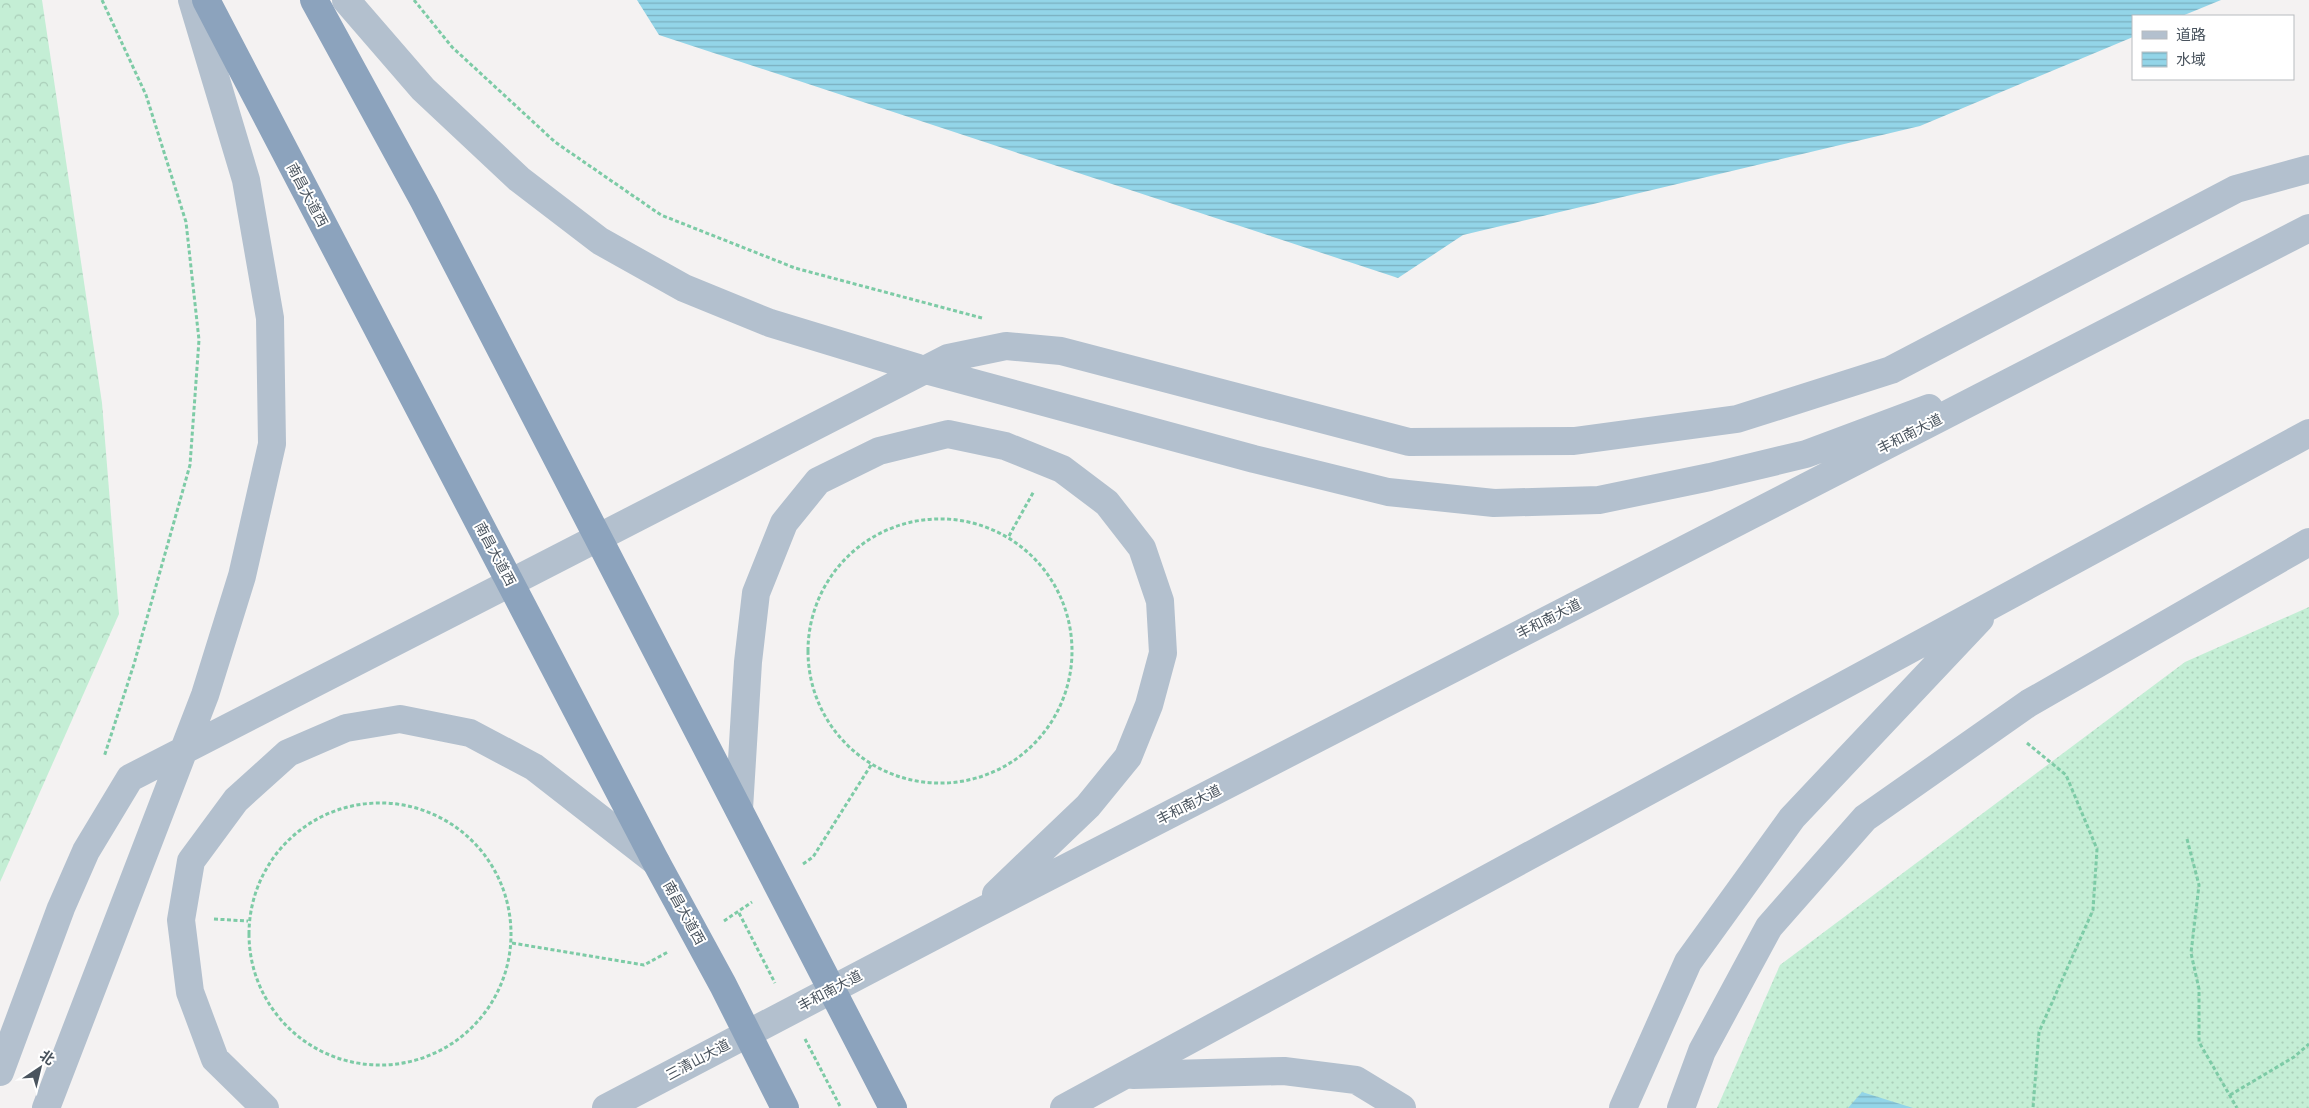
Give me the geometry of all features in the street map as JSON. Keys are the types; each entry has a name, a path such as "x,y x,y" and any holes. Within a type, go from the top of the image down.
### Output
{"highway":[{"name":"南昌大道西","path":"206,0 656,862 723,985 785,1108"},
{"path":"314,0 424,200 893,1108"}],"main road":[{"path":"46,1108 205,695 242,576 272,444 270,318 246,180 192,0"},
{"path":"346,0 423,89 520,179 600,241 684,288 770,323 918,368 1254,459 1388,492 1494,503 1599,500 1710,477 1806,454 2052,361"},
{"path":"0,1072 61,908 86,851 130,778 948,358 1006,346 1061,351 1409,442 1574,441 1727,420 1891,370 2236,189 2309,169"},
{"name":"丰和南大道","path":"790,1012 976,914 2309,228"},
{"path":"1064,1108 2309,433"},
{"path":"739,809 748,662 756,593 784,522 818,481 879,451 948,434 1005,446 1062,469 1107,503 1142,548 1160,601 1163,653 1149,705 1128,757 1088,806 976,914"},
{"path":"1681,1108 1702,1051 1769,927 1865,818 2029,703 2309,542"},
{"path":"1623,1108 1688,962 1792,818 1997,601"},
{"path":"265,1108 215,1059 190,992 181,920 191,861 236,800 288,753 346,728 400,719 470,733 534,767 656,862"},
{"name":"三清山大道","path":"606,1108 790,1012"},
{"path":"1128,1075 1284,1071 1356,1080 1402,1108"}],"path":[{"path":"101,766 134,664 190,465 198,340 186,222 146,95 102,0"},
{"path":"414,0 452,47 555,142 661,215 795,268 984,319"},
{"path":"919,519 947,519 965,520 1009,536 1044,567 1067,608 1074,653 1065,699 1061,707 1041,738 1005,768 961,782 915,782 872,764 837,734 814,693 807,648 815,602 840,562 876,533 919,519"},
{"path":"2002,722 2066,775 2097,849 2094,910 2039,1032 2032,1108"},
{"path":"368,803 412,806 454,825 487,857 507,898 512,942 500,988 475,1026 437,1053 393,1065 347,1061 305,1042 272,1010 252,967 248,921 260,878 286,840 324,814 368,803"},
{"path":"2187,839 2199,885 2191,953 2199,989 2199,1042 2237,1108"},
{"path":"2230,1095 2294,1057 2309,1044"}],"green space":[{"path":"0,0 42,0 102,403 119,614 0,882"},
{"path":"2309,607 2309,1108 1717,1108 1780,965 2185,662"}],"water":[{"path":"637,0 2221,0 2184,15 2132,15 2132,37 1920,126 1463,235 1398,278 659,35"},
{"path":"1862,1092 1913,1108 1848,1108"}]}
